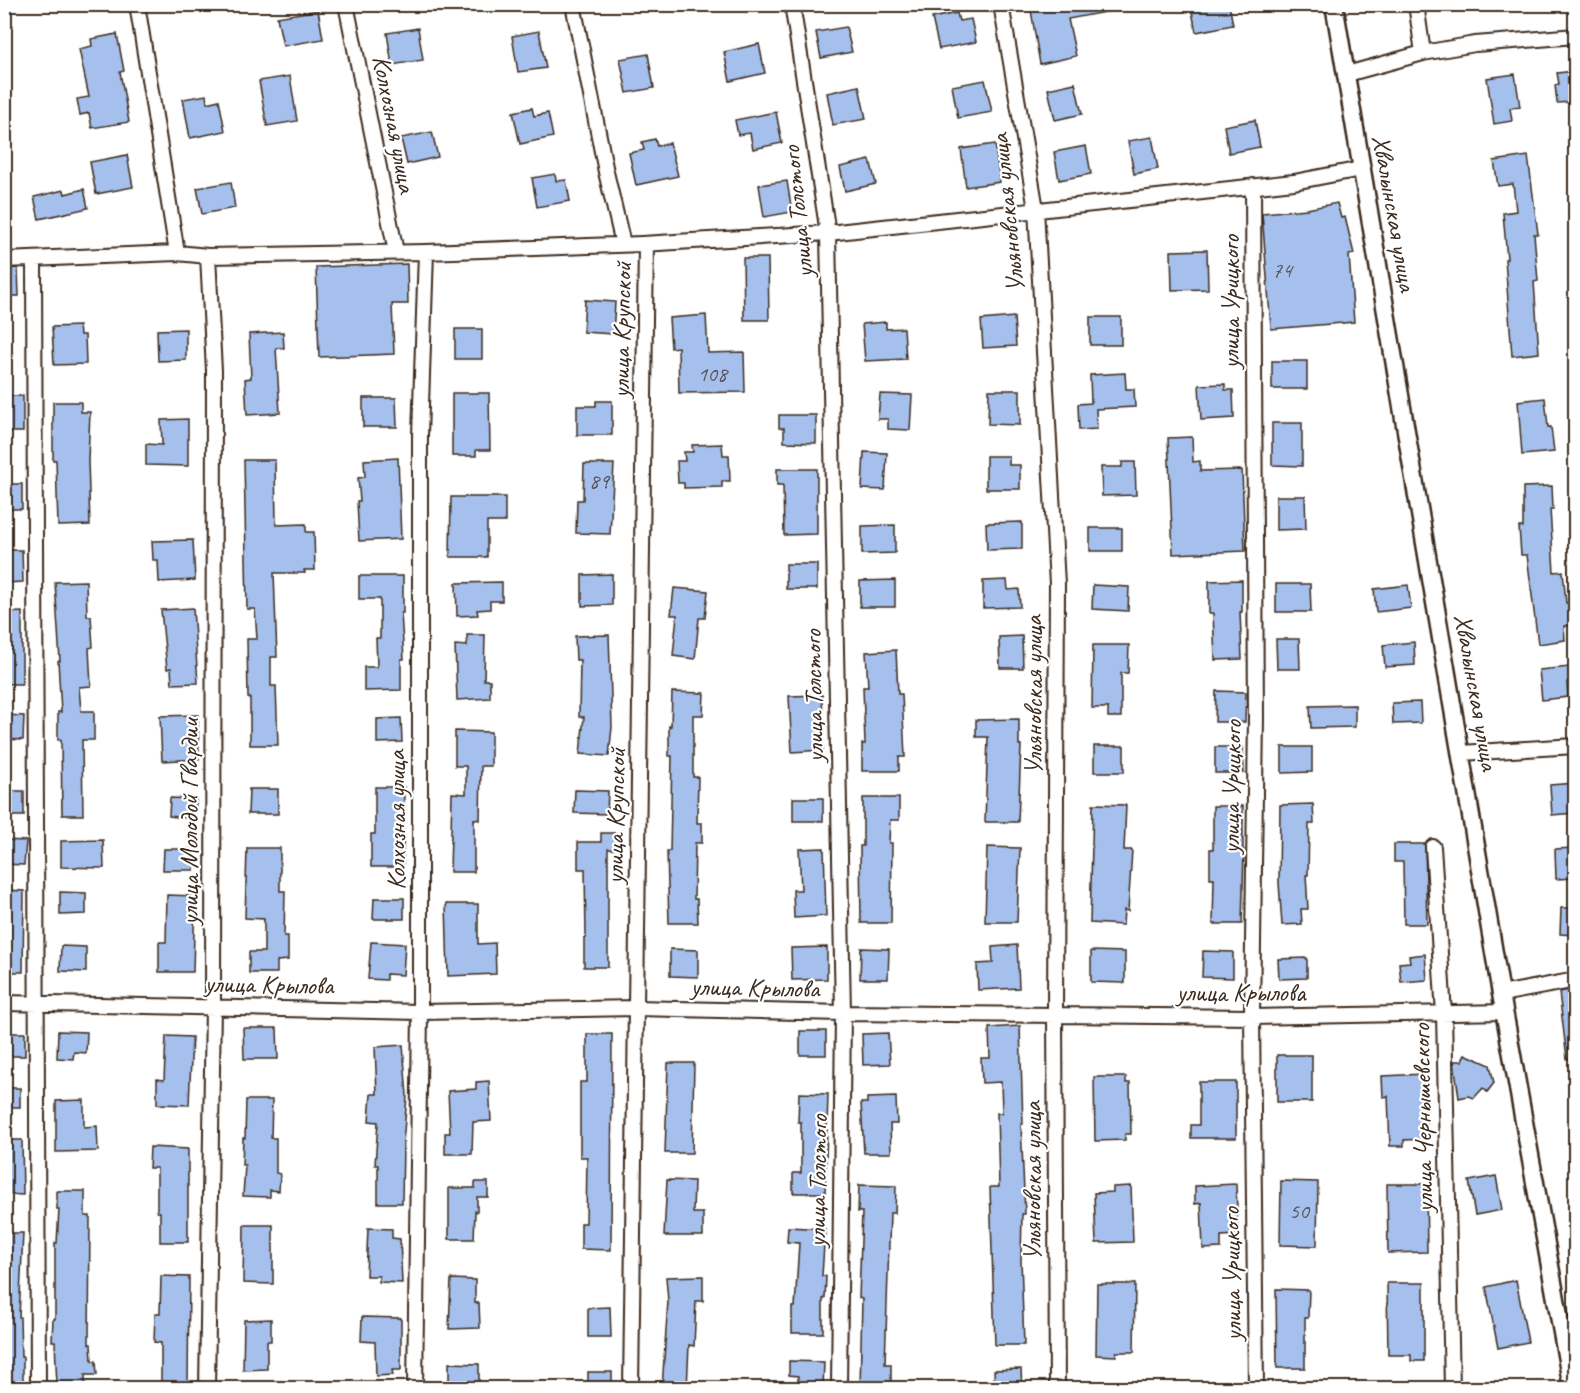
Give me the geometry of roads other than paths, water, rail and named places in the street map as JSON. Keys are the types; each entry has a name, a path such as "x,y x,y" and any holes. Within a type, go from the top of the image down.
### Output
{"street":[{"path":"137,4 177,253"},
{"name":"Колхозная улица","path":"346,4 396,252"},
{"name":"улица Крупской","path":"573,4 606,172 623,244"},
{"name":"улица Толстого","path":"792,4 828,232 843,1013 839,1389"},
{"name":"Ульяновская улица","path":"1001,4 1036,209 1057,584 1055,1014 1057,1389"},
{"name":"Хвалынская улица","path":"1334,4 1504,1012 1572,1389"},
{"path":"1416,4 1423,53"},
{"path":"1347,74 1423,53 1475,44 1575,36"},
{"path":"4,260 177,253 208,256 426,252 646,244 828,232 1294,182 1362,169"},
{"name":"улица Урицкого","path":"1253,186 1256,717 1252,1017 1256,1389"},
{"name":"улица Крупской","path":"631,1389 646,244"},
{"name":"Колхозная улица","path":"415,1389 420,1012 420,436 426,252"},
{"name":"улица Молодой Гвардии","path":"207,1389 213,1006 214,371 208,256"},
{"path":"34,260 38,1389"},
{"path":"1461,753 1575,746"},
{"name":"улица Чернышевского","path":"1433,847 1444,1014 1452,1389"},
{"path":"1502,994 1575,980"},
{"name":"улица Крылова","path":"4,1003 420,1012 636,1008 843,1013 1252,1017 1504,1012"}]}
